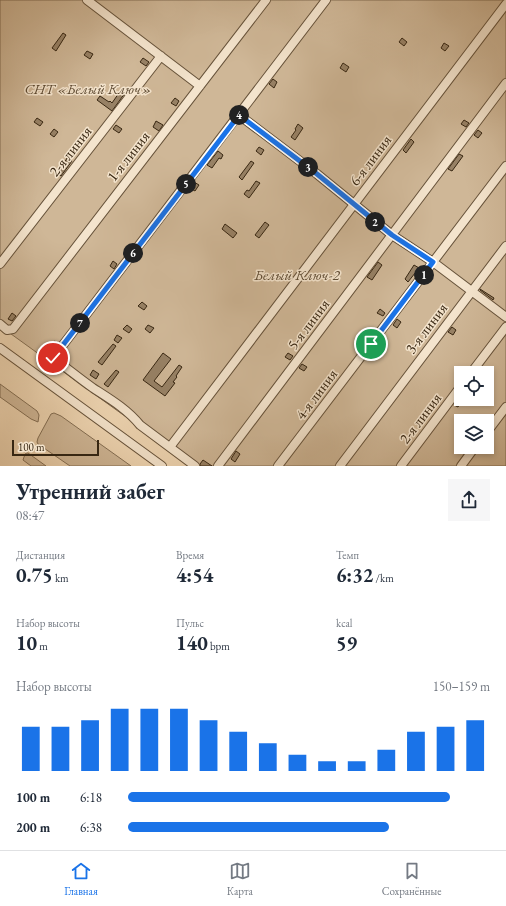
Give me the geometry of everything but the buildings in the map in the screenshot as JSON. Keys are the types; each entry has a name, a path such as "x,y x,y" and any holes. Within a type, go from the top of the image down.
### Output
{"street":[{"path":"87,0 200,86"},
{"name":"1-я линия","path":"0,324 7,330 13,329 266,0"},
{"path":"195,466 140,425 133,416 118,404 93,388 53,358 326,0"},
{"name":"6-я линия","path":"170,447 506,4"},
{"name":"2-я линия","path":"0,264 161,56"},
{"name":"5-я линия","path":"218,466 506,83"},
{"path":"239,115 317,174 392,235 433,262 506,317"},
{"name":"4-я линия","path":"278,466 506,166"},
{"name":"3-я линия","path":"340,466 506,246"},
{"path":"476,366 506,327"},
{"path":"0,348 162,466"},
{"name":"2-я линия","path":"401,466 454,395"},
{"path":"494,423 506,407"},
{"path":"461,466 470,454"}],"green space":[{"name":"Белый Ключ-2","path":"0,0 506,0 506,466 194,466 0,326"},
{"path":"0,384 37,411 39,415 38,422 31,419 0,397"},
{"path":"54,413 61,416 131,466 70,466 38,444 38,438 51,414"},
{"path":"26,453 46,466 31,466 23,460"}],"route":[{"path":"53,358 239,115 317,174 392,235 433,262 371,344"}],"park label":[{"name":"СНТ «Белый Ключ»","path":"88,88"}]}
